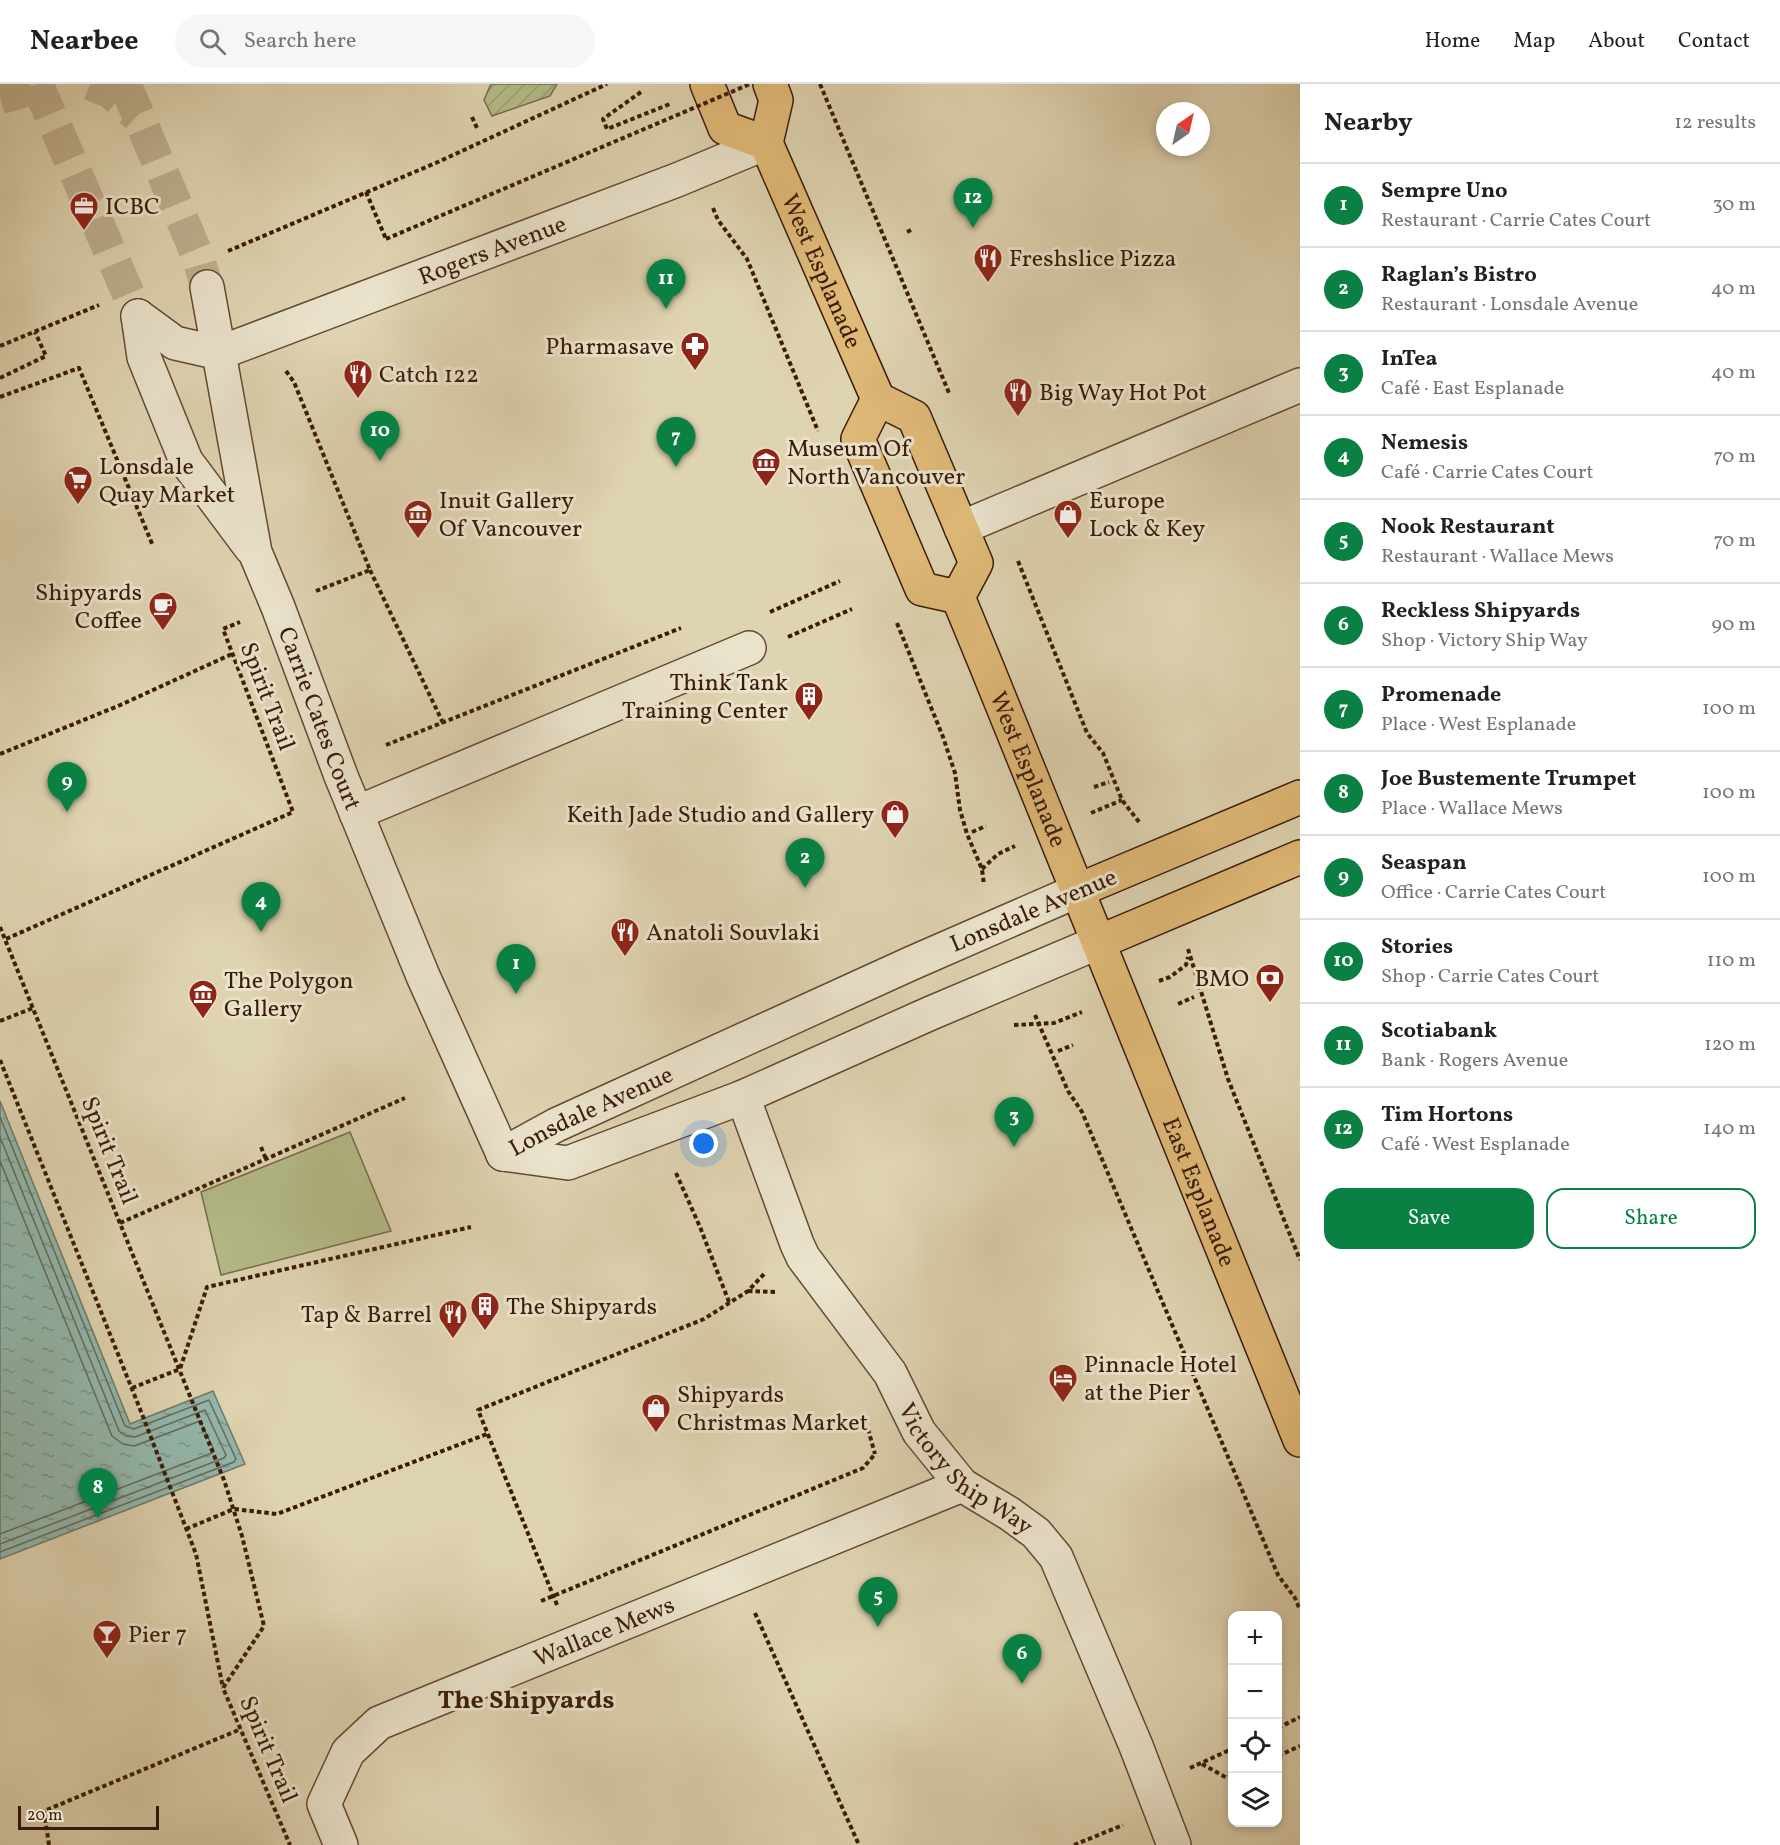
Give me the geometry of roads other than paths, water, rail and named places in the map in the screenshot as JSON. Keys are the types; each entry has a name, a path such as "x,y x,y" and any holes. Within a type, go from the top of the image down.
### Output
{"main road":[{"path":"707,84 725,128 766,143 777,100 770,84"},
{"name":"West Esplanade","path":"766,143 878,399"},
{"path":"878,399 914,417 961,528 976,563 958,597 922,590 858,439 878,399"},
{"name":"West Esplanade","path":"958,597 1100,942"},
{"name":"Lonsdale Avenue","path":"1079,890 1300,797"},
{"name":"Lonsdale Avenue","path":"1100,942 1300,857"},
{"name":"East Esplanade","path":"1100,942 1130,1022 1300,1440"}],"street":[{"name":"Rogers Avenue","path":"219,353 677,180 766,143"},
{"name":"Carrie Cates Court","path":"207,287 255,552 356,813 423,976 503,1154"},
{"path":"219,353 175,343 138,316 144,357 186,460 255,552"},
{"path":"961,528 1300,384"},
{"path":"356,813 749,648"},
{"name":"Lonsdale Avenue","path":"503,1154 556,1125 912,963 1079,890"},
{"name":"Lonsdale Avenue","path":"503,1154 568,1163 743,1097 931,1013 1100,942"},
{"name":"Victory Ship Way","path":"743,1097 803,1257 890,1373 919,1432 962,1485 1011,1514 1036,1533 1056,1557 1136,1746 1174,1845"},
{"name":"Wallace Mews","path":"341,1845 324,1804 348,1752 380,1724 962,1485"}],"water":[{"path":"0,1101 130,1424 213,1391 245,1464 0,1559"}],"tunnel":[{"path":"37,84 138,316"},
{"path":"0,98 47,84"},
{"path":"90,84 110,92 137,116"},
{"path":"125,84 198,257 207,287"}],"place":[{"name":"Tim Hortons","path":"973,228"},
{"name":"ICBC","path":"84,232"},
{"name":"Freshslice Pizza","path":"988,284"},
{"name":"Scotiabank","path":"666,309"},
{"name":"Pharmasave","path":"695,372"},
{"name":"Catch 122","path":"358,400"},
{"name":"Big Way Hot Pot","path":"1018,418"},
{"name":"Stories","path":"380,461"},
{"name":"Promenade","path":"676,467"},
{"name":"Museum Of North Vancouver","path":"766,488"},
{"name":"Lonsdale Quay Market","path":"78,506"},
{"name":"Inuit Gallery Of Vancouver","path":"418,540"},
{"name":"Europe Lock & Key","path":"1068,540"},
{"name":"Shipyards Coffee","path":"163,632"},
{"name":"Think Tank Training Center","path":"809,722"},
{"name":"Seaspan","path":"67,812"},
{"name":"Keith Jade Studio and Gallery","path":"895,840"},
{"name":"Raglan’s Bistro","path":"805,888"},
{"name":"Nemesis","path":"261,932"},
{"name":"Anatoli Souvlaki","path":"625,958"},
{"name":"Sempre Uno","path":"516,994"},
{"name":"BMO","path":"1270,1004"},
{"name":"The Polygon Gallery","path":"203,1020"},
{"name":"InTea","path":"1014,1147"},
{"name":"The Shipyards","path":"485,1332"},
{"name":"Tap & Barrel","path":"453,1340"},
{"name":"Pinnacle Hotel at the Pier","path":"1063,1404"},
{"name":"Shipyards Christmas Market","path":"656,1434"},
{"name":"Joe Bustemente Trumpet","path":"98,1518"},
{"name":"Nook Restaurant","path":"878,1627"},
{"name":"Pier 7","path":"107,1660"},
{"name":"Reckless Shipyards","path":"1022,1684"}],"district":[{"name":"The Shipyards","path":"526,1699"}]}
